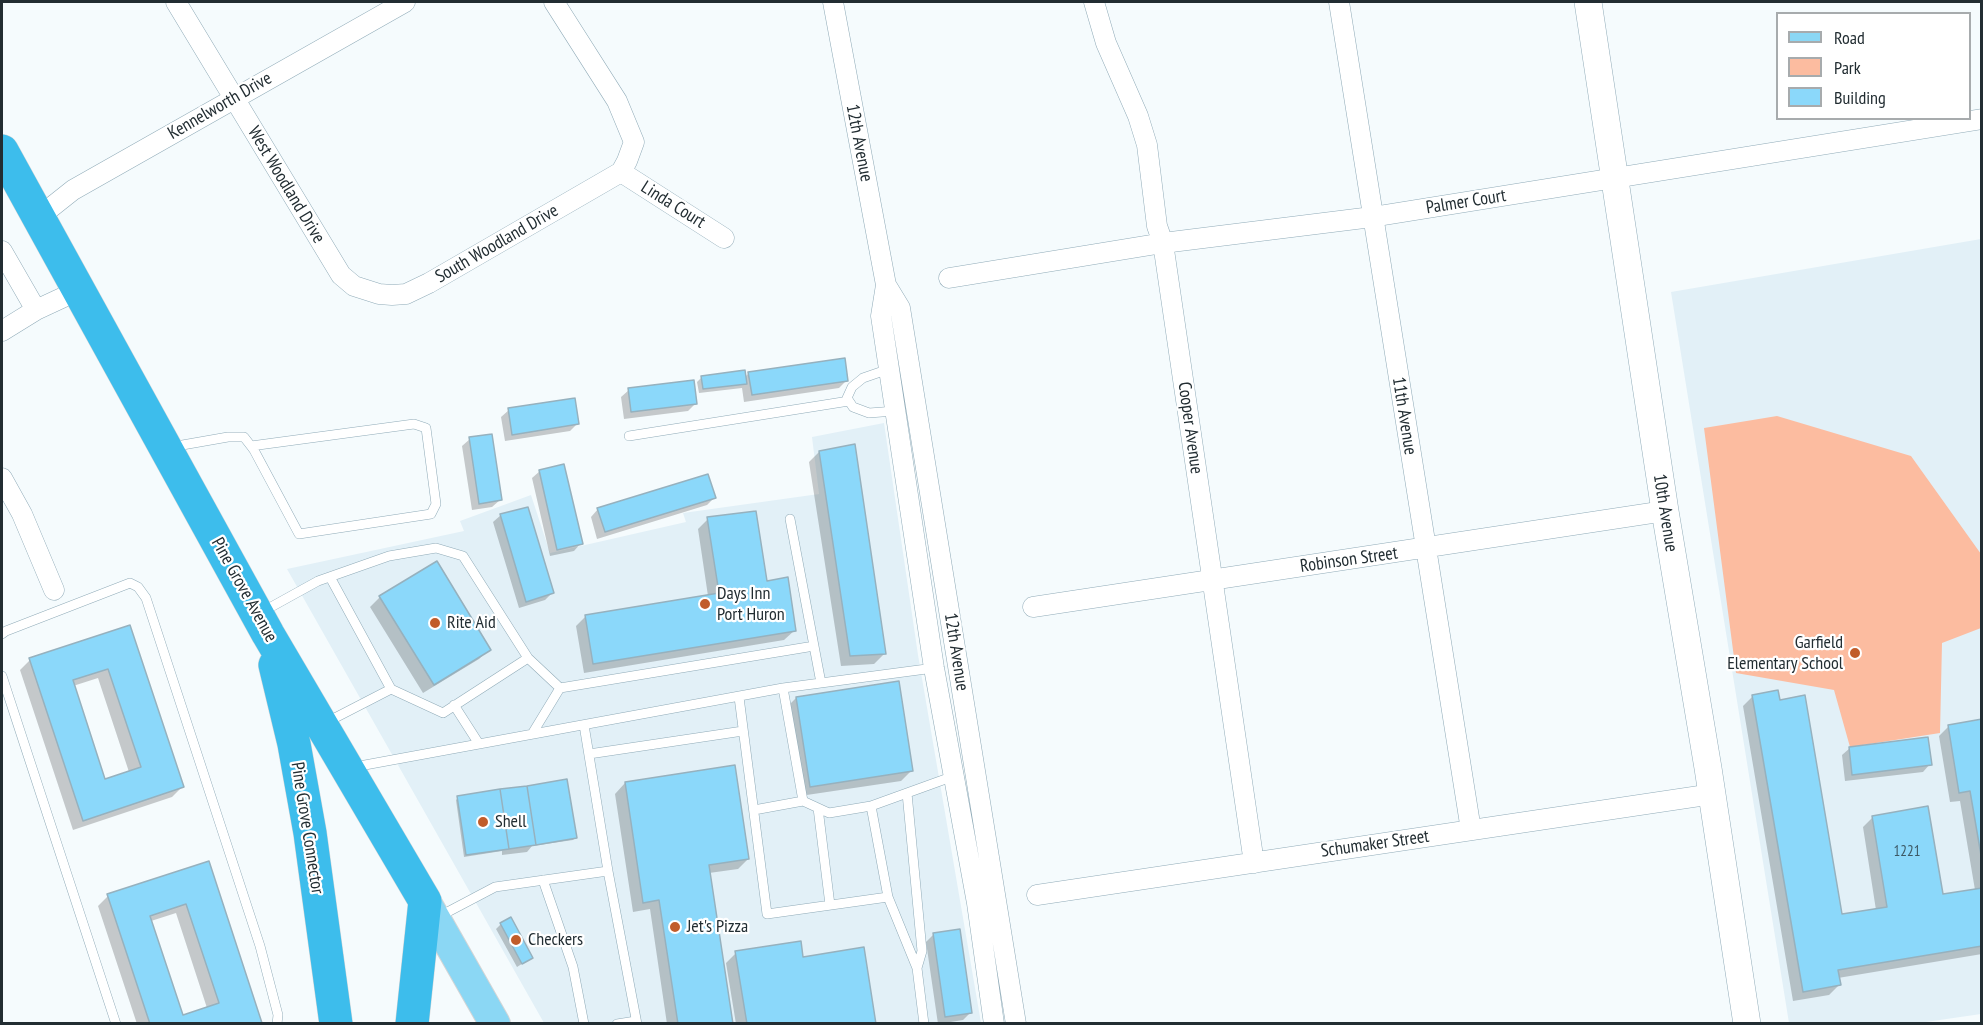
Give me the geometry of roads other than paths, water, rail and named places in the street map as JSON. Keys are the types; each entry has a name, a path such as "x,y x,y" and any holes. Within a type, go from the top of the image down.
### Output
{"highway":[{"name":"Pine Grove Avenue","path":"2,151 263,624 430,910"},
{"name":"Pine Grove Connector","path":"263,624 294,744 310,833 336,1023"},
{"path":"412,1023 430,910"}],"main road":[{"name":"Pine Grove Avenue","path":"430,910 495,1023"}],"street":[{"name":"West Woodland Drive","path":"176,2 340,275"},
{"name":"Kennelworth Drive","path":"39,217 73,190 405,2"},
{"path":"554,2 617,101 634,142 621,172"},
{"name":"12th Avenue","path":"833,2 886,285 881,316 934,668 977,903 994,1023"},
{"name":"Cooper Avenue","path":"1094,2 1106,43 1138,116 1147,145 1157,226 1163,243 1254,862"},
{"name":"11th Avenue","path":"1339,2 1471,830"},
{"name":"10th Avenue","path":"1588,2 1665,511 1713,794 1747,1023"},
{"name":"Palmer Court","path":"948,278 1163,243 1372,217 1982,119"},
{"name":"South Woodland Drive","path":"340,275 354,286 379,294 406,294 621,172"},
{"name":"Linda Court","path":"621,172 724,238"},
{"path":"2,251 36,310"},
{"name":"12th Avenue","path":"886,285 900,308 1016,1023"},
{"path":"2,331 36,310 79,291"},
{"path":"2,478 22,514 54,590"},
{"name":"Robinson Street","path":"1033,607 1665,511"},
{"name":"Schumaker Street","path":"1037,895 1713,794"}],"lane":[{"path":"889,369 863,378 852,387 848,398 853,407 869,413 895,411"},
{"path":"629,436 849,402"},
{"path":"166,448 228,437 244,437 299,534 431,514 436,504 426,428 414,424 251,446"},
{"path":"790,519 821,683"},
{"path":"263,624 318,582 389,556 436,548 463,556 528,658 560,687"},
{"path":"330,577 391,689 443,713 528,658"},
{"path":"2,634 130,583 138,587 146,598 260,946 278,1015 277,1023"},
{"path":"560,687 814,646"},
{"path":"346,768 783,688 934,668"},
{"path":"2,676 116,1023"},
{"path":"532,734 560,687"},
{"path":"783,688 803,801"},
{"path":"322,724 391,689"},
{"path":"739,697 767,914 888,897"},
{"path":"454,705 479,744"},
{"path":"584,725 636,1022 618,1023"},
{"path":"589,754 743,731"},
{"path":"754,810 803,801 829,813 871,806 954,776"},
{"path":"907,793 922,951 917,968"},
{"path":"871,806 888,897 917,968 924,1023"},
{"path":"818,808 830,905"},
{"path":"430,910 495,888 608,871"},
{"path":"543,880 573,967 584,1023"}],"place":[{"name":"Days Inn Port Huron","path":"705,604"},
{"name":"Rite Aid","path":"435,623"},
{"name":"Garfield Elementary School","path":"1855,653"},
{"name":"Shell","path":"483,822"},
{"name":"Jet's Pizza","path":"675,927"},
{"name":"Checkers","path":"516,940"}]}
